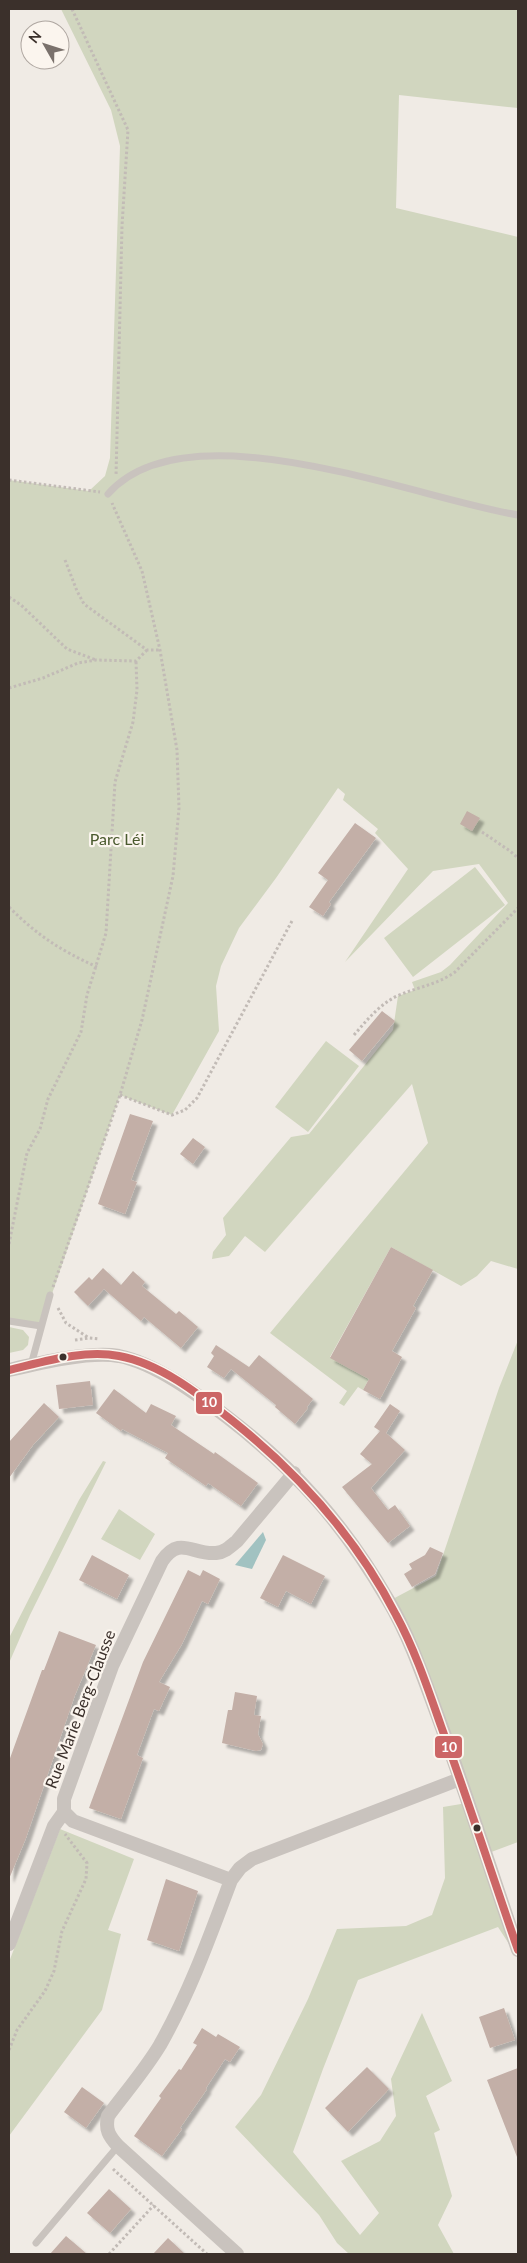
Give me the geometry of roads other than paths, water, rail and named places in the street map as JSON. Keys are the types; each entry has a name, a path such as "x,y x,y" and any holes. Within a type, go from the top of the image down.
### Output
{"street":[{"path":"9,1370 90,1355 119,1356 141,1364 169,1378 210,1404 256,1439 294,1473 355,1546 389,1601 413,1653 460,1779 518,1950"},
{"name":"Rue Marie Berg-Clausse","path":"9,1944 54,1826 64,1812 64,1799 112,1666 162,1561 169,1551 179,1547 215,1553 226,1550 237,1541 294,1473"},
{"path":"237,2254 118,2146 109,2136 106,2127 108,2116 159,2046 180,2007 196,1973 231,1880 240,1868 252,1859 460,1779"},
{"name":"Rue Marie Berg-Clausse","path":"64,1812 73,1821 231,1880"}],"lane":[{"path":"108,494 116,485 142,469 176,459 241,456 329,469 518,516"},
{"path":"31,1365 50,1295"},
{"path":"9,1321 41,1326"},
{"path":"36,2242 118,2146"}],"water":[{"path":"263,1532 266,1540 252,1569 235,1565"}],"park label":[{"name":"Parc Léi","path":"117,839"}]}
